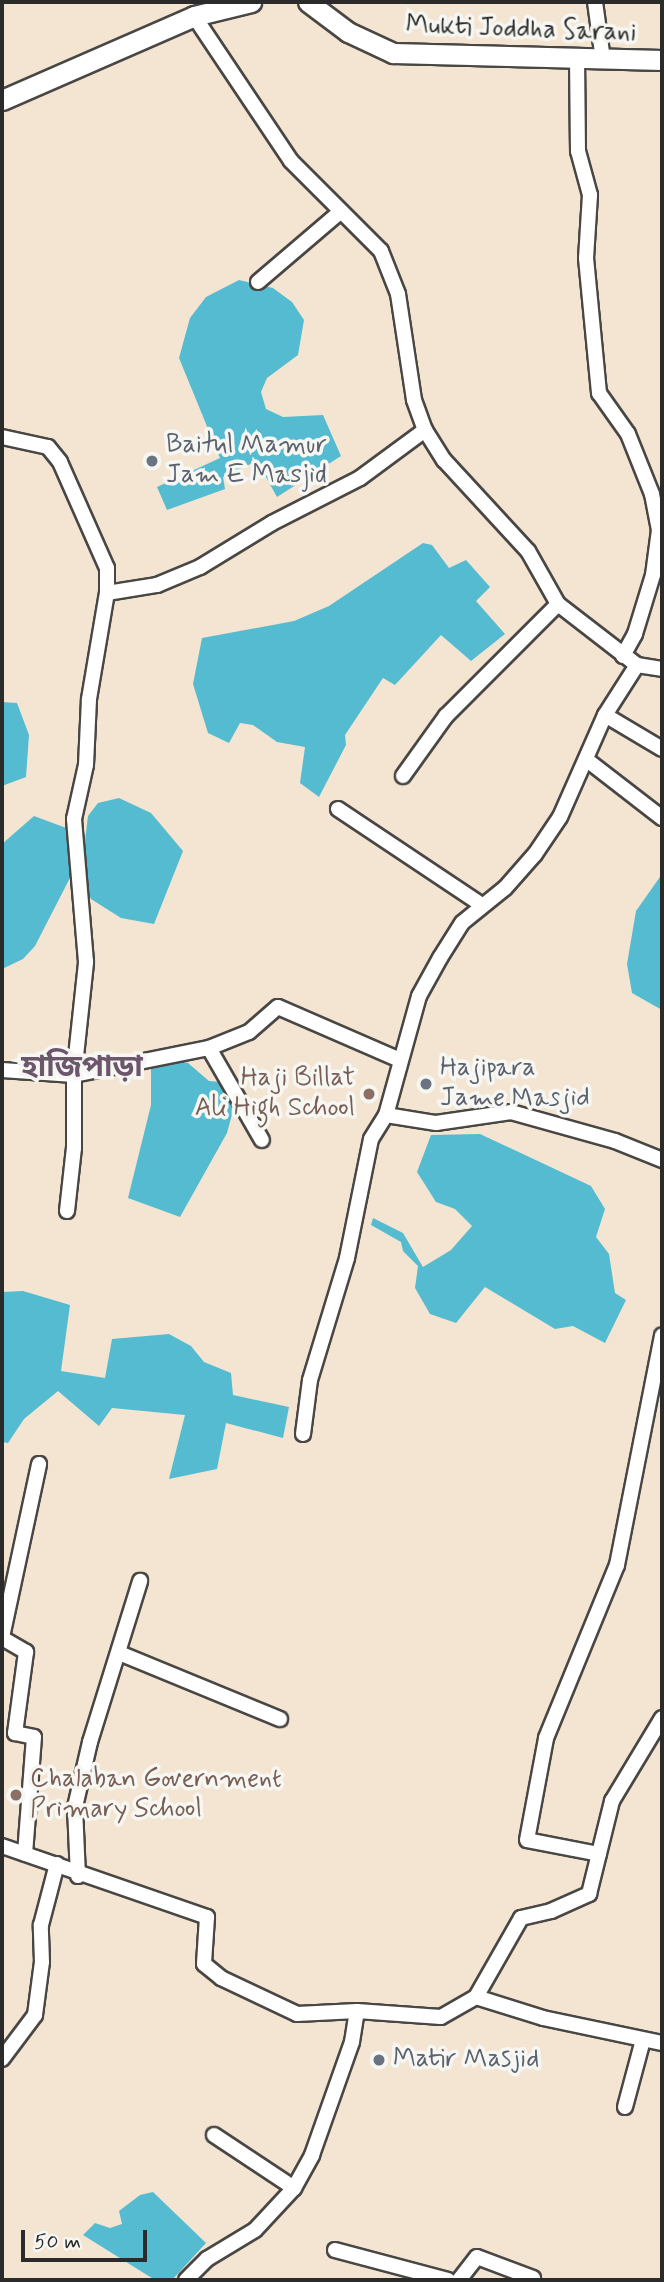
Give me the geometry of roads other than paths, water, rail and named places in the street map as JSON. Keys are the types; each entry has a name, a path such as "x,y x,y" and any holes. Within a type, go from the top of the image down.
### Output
{"street":[{"path":"2,100 194,16 251,2"},
{"name":"Mukti Joddha Sarani","path":"308,2 348,32 393,53 662,60"},
{"path":"595,2 603,60"},
{"path":"194,16 291,161 381,251 398,294 414,400 425,430 472,495 528,551 558,604 637,665 662,669"},
{"path":"577,57 579,151 590,195 586,258 599,393 628,434 652,494 659,530 653,575 635,634 623,656"},
{"path":"258,282 341,211"},
{"path":"107,593 157,585 200,567 272,523 360,478 425,430"},
{"path":"2,437 48,447 60,462 107,568 107,593 89,699 86,765 74,820 86,962 74,1075 74,1148 67,1211"},
{"path":"403,776 446,716 558,604"},
{"path":"303,1434 310,1380 347,1258 372,1139 386,1115 419,996 462,923 505,888 535,855 560,817 605,715 637,665"},
{"path":"605,715 662,749"},
{"path":"587,760 662,818"},
{"path":"338,809 482,905"},
{"path":"2,1070 74,1075 209,1048 249,1032 278,1007 400,1060"},
{"path":"209,1048 262,1140"},
{"path":"386,1115 436,1123 511,1112 615,1140 662,1160"},
{"path":"599,1854 527,1840 546,1738 617,1565 662,1335"},
{"path":"25,1854 34,1737 15,1733 26,1652 2,1638 39,1464"},
{"path":"78,1876 75,1807 90,1742 141,1581"},
{"path":"120,1653 280,1718"},
{"path":"2,1846 57,1864 78,1876 168,1901 207,1917 204,1964 221,1978 296,2014 357,2011 441,2017 476,1997 521,1917 551,1911 589,1894 612,1801 662,1718"},
{"path":"2,2059 35,2015 42,1962 41,1926 57,1864"},
{"path":"476,1997 662,2043"},
{"path":"186,2280 207,2259 255,2230 294,2188 312,2155 352,2042 357,2011"},
{"path":"625,2107 643,2040"},
{"path":"214,2135 294,2188"},
{"path":"335,2250 448,2280"},
{"path":"459,2280 477,2257 533,2278"}],"water":[{"path":"239,280 273,288 292,302 304,320 298,355 267,378 261,392 266,409 283,417 323,415 341,456 277,497 257,461 223,477 225,489 167,510 157,487 220,458 179,358 190,318 206,297"},
{"path":"423,543 432,545 449,568 466,560 490,587 476,601 505,634 471,661 441,635 395,685 383,678 345,735 346,745 319,797 300,783 305,747 277,742 253,725 240,723 229,743 208,733 193,684 202,638 294,621 329,606"},
{"path":"2,702 17,703 29,735 26,777 2,786"},
{"path":"119,798 151,813 183,851 154,924 121,918 91,899 85,885 83,858 88,816 98,803"},
{"path":"34,816 69,829 72,874 35,946 23,959 2,969 2,844"},
{"path":"662,874 662,1010 632,993 627,964 636,911"},
{"path":"174,1060 188,1063 209,1081 221,1082 234,1107 227,1133 180,1217 128,1198 151,1105 151,1068"},
{"path":"480,1134 591,1186 605,1209 596,1237 609,1254 615,1293 626,1300 605,1343 573,1326 555,1329 485,1287 456,1323 430,1314 415,1288 418,1266 403,1251 401,1242 371,1225 373,1218 403,1233 423,1267 451,1250 472,1226 455,1209 436,1202 417,1172 431,1135"},
{"path":"23,1291 70,1305 61,1371 105,1378 112,1339 169,1334 191,1346 204,1362 231,1373 233,1395 289,1407 283,1438 226,1423 217,1469 169,1479 185,1415 112,1408 99,1426 58,1391 24,1419 8,1443 2,1442 2,1292"},
{"path":"153,2192 206,2243 172,2280 155,2280 83,2235 95,2223 110,2228 122,2224 119,2211 140,2195"}],"place":[{"name":"Baitul Mamur Jam E Masjid","path":"152,461"},
{"name":"Hajipara Jame Masjid","path":"426,1084"},
{"name":"Haji Billat Ali High School","path":"369,1094"},
{"name":"Chalaban Government Primary School","path":"16,1795"},
{"name":"Matir Masjid","path":"379,2060"}],"district":[{"name":"হাজিপাড়া","path":"82,1068"}]}
